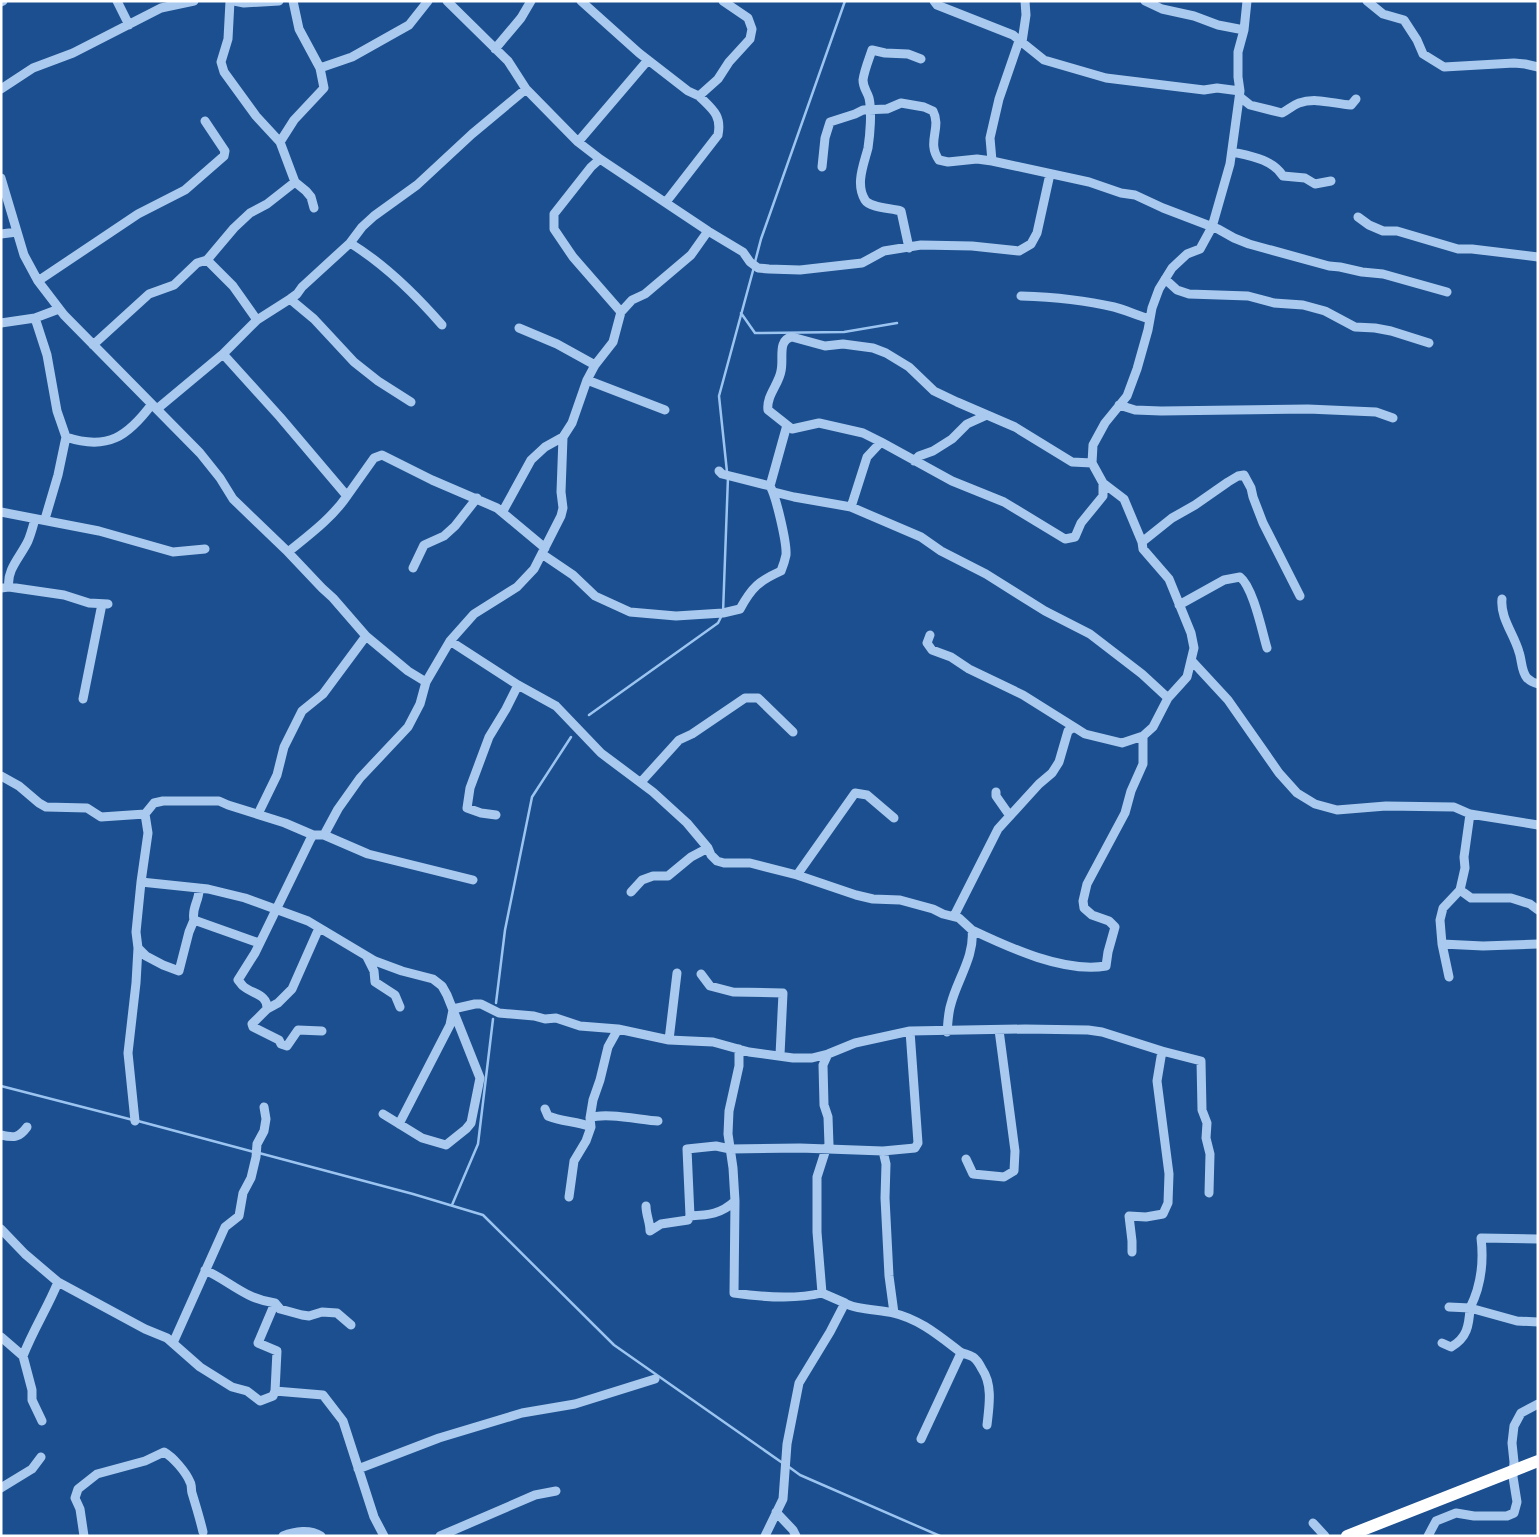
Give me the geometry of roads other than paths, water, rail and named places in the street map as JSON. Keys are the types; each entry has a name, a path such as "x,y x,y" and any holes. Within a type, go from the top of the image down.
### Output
{"highway":[{"path":"1347,1536 1538,1460"}],"street":[{"path":"117,1 129,25"},
{"path":"1,89 33,68 73,53 161,8 194,1"},
{"path":"230,1 228,39 221,62 224,72 256,116 280,142 295,182 311,197 314,208"},
{"path":"234,1 244,3 279,1"},
{"path":"280,142 294,120 324,88 320,68 299,29 294,1"},
{"path":"320,68 352,57 409,25 428,1"},
{"path":"447,1 508,61 526,89 578,142 600,159 743,252 750,262 758,268 800,270 862,263 884,251 921,246 972,246 1019,251 1032,244 1037,233 1050,174"},
{"path":"495,49 521,18 531,1"},
{"path":"581,1 614,32 688,92 698,96 716,113 720,124 718,134 666,202"},
{"path":"698,96 718,79 729,62 750,39 752,29 748,18 723,1"},
{"path":"934,1 937,4 1013,35 1044,60 1106,78 1204,90 1216,88 1240,94 1250,105 1282,113 1297,103 1305,101 1327,101 1352,105 1356,99"},
{"path":"992,161 990,138 998,99 1021,42 1026,15 1025,1"},
{"path":"1145,1 1218,25 1244,30"},
{"path":"930,635 927,643 932,650 1022,695 1084,734 1122,743 1143,736 1153,727 1168,698 1187,677 1194,648 1192,633 1169,579 1143,549 1142,542 1124,499 1103,483 1092,463 1093,445 1105,423 1127,396 1137,368 1159,289 1172,268 1187,254 1200,249 1212,227 1225,187 1232,152 1240,94 1238,52 1244,30 1248,1"},
{"path":"1367,1 1383,14 1404,20 1417,40 1423,54 1444,67 1514,64 1538,67"},
{"path":"909,248 900,211 890,207 872,206 865,201 861,190 861,175 868,147 871,121 869,98 863,87 863,78 872,50 885,53 908,54 921,59"},
{"path":"578,142 648,60"},
{"path":"66,437 100,443 118,438 155,406 223,354 257,320 290,299 350,243 362,227 374,216 417,185 472,134 526,89"},
{"path":"822,167 824,138 830,122 870,109 887,109 900,103 924,107 933,111 936,116 933,147 939,160 948,162 977,159 992,161 1090,182 1121,194 1135,195 1249,244 1305,260 1362,272 1383,274 1447,292"},
{"path":"38,281 138,214 186,190 224,156 225,151 205,121"},
{"path":"1232,152 1259,158 1278,168 1283,176 1305,178 1315,184 1331,181"},
{"path":"600,159 591,167 554,214 554,229 573,257 621,312"},
{"path":"1,178 24,255 38,281 59,309 93,346 155,406 215,471 233,499 333,598 366,636 408,671 426,682"},
{"path":"93,346 149,294 174,284 197,263 207,260 234,228 250,213 268,204 295,182"},
{"path":"1358,217 1369,225 1383,230 1397,231 1458,249 1538,257"},
{"path":"503,511 531,460 545,448 563,437 572,423 587,380 595,365 613,342 621,312 632,300 646,294 691,255 708,231"},
{"path":"1,234 17,232"},
{"path":"350,243 388,270 442,325"},
{"path":"207,260 233,286 257,320"},
{"path":"1166,279 1177,290 1189,294 1248,296 1274,303 1303,305 1325,311 1355,327 1391,331 1429,342"},
{"path":"1021,296 1116,307 1134,315 1150,319"},
{"path":"290,299 314,319 354,362 378,381 411,402"},
{"path":"1,323 35,318 59,309"},
{"path":"35,318 47,355 57,410 66,437 58,476 45,519"},
{"path":"519,328 557,344 595,365"},
{"path":"1092,463 1072,462 1015,427 934,391 909,367 874,348 843,344 825,346 792,337 788,338 782,346 784,357 781,374 767,404 768,410 792,429 819,423 863,433 952,481 1004,502 1065,539 1075,537 1081,523 1103,496 1103,483"},
{"path":"223,354 280,416 347,496"},
{"path":"587,380 666,410"},
{"path":"1119,405 1135,410 1308,409 1376,412 1393,418"},
{"path":"914,461 919,456 933,451 952,439 967,424 987,415"},
{"path":"288,552 316,529 342,503 374,458 382,456 503,511 544,551 595,596 630,612 676,616 723,613 740,609 748,594 762,580 781,570 786,554 779,512 772,489 787,425"},
{"path":"324,835 338,809 360,778 408,727 420,704 426,682 450,640 474,614 516,587 534,569 561,516 563,508 561,492 563,437"},
{"path":"851,507 867,457 880,442"},
{"path":"718,471 722,474 794,497 851,507 921,537 940,551 986,574 1046,611 1090,634 1136,668 1168,698"},
{"path":"1142,542 1172,518 1195,506 1238,476 1244,476 1251,488 1263,524 1300,596"},
{"path":"413,568 424,545 444,536 455,526 477,498"},
{"path":"1,512 45,519 99,531 173,552 204,549"},
{"path":"35,518 28,541 10,573 5,588 64,595 89,604 105,604 83,699"},
{"path":"1179,605 1224,580 1240,577 1244,580 1252,596 1267,648"},
{"path":"1502,599 1501,607 1519,651 1523,669 1528,679 1538,684"},
{"path":"258,814 277,775 284,747 302,712 322,694 366,636"},
{"path":"450,640 518,685 556,706 601,753 640,782 688,823 717,861 724,863 750,863 797,875 856,895 900,900 933,909 959,918 972,930 996,941 1065,965 1098,968 1106,966 1115,927 1109,921 1092,915 1084,908 1083,901 1087,884 1125,813 1131,791 1143,764 1143,736"},
{"path":"1192,660 1228,700 1279,773 1297,793 1315,804 1336,810 1386,806 1454,808 1470,814 1538,825"},
{"path":"496,815 481,813 467,808 470,788 489,737 518,685"},
{"path":"640,782 679,740 705,726 745,698 758,698 793,732"},
{"path":"954,916 998,828 1039,784 1052,773 1059,762 1068,732 1074,727"},
{"path":"1,776 19,786 34,800 46,807 87,808 101,817 145,814 154,803 163,800 219,801 285,822 313,835 324,835 368,854 473,880"},
{"path":"797,875 855,792 868,795 894,818"},
{"path":"996,792 996,796 1010,816"},
{"path":"135,1121 128,1053 136,983 138,948 136,932 140,882 148,833 145,814"},
{"path":"1449,976 1442,944 1440,920 1443,908 1460,890 1465,868 1464,857 1470,814"},
{"path":"267,1009 268,1004 265,999 243,986 238,980 255,953 313,835"},
{"path":"631,892 642,880 653,876 668,876 691,857 708,848"},
{"path":"140,882 199,888 246,898 308,921 352,946 367,957 402,971 433,979 442,986 480,1078 471,1123 446,1145 422,1138 383,1114"},
{"path":"138,948 146,956 179,971 194,920 192,913 200,894 199,888"},
{"path":"1460,890 1471,898 1512,898 1530,904 1538,910"},
{"path":"194,920 259,943"},
{"path":"319,928 292,989 252,1024 253,1027 287,1046 298,1030 322,1031"},
{"path":"947,1032 951,1004 967,961 973,935 972,930"},
{"path":"1442,944 1483,946 1538,944"},
{"path":"367,957 374,971 375,982 395,995 400,1007"},
{"path":"670,1040 676,973"},
{"path":"700,974 710,986 733,992 783,993 780,1055"},
{"path":"453,1010 481,1004 499,1013 534,1016 545,1019 556,1018 580,1026 618,1029 670,1040 713,1042 739,1049 793,1058 812,1058 855,1044 910,1031 1088,1030 1102,1032 1201,1061 1202,1110 1207,1123 1206,1138 1210,1154 1209,1193"},
{"path":"399,1124 450,1024 453,1010"},
{"path":"570,1197 574,1161 586,1141 593,1100 608,1047 618,1029"},
{"path":"966,1159 973,1174 1004,1177 1014,1171 1015,1151 999,1030"},
{"path":"646,1206 650,1220 650,1231 661,1224 688,1220 690,1216 687,1149 716,1146 730,1149 883,1151 915,1148 918,1143 910,1031"},
{"path":"739,1049 738,1066 729,1111 728,1134 735,1201 734,1293 806,1297 822,1293 850,1306 894,1313 913,1319 948,1341 961,1353 974,1357 984,1370 990,1401 987,1425"},
{"path":"1132,1252 1129,1216 1146,1217 1163,1214 1168,1203 1169,1174 1157,1080 1162,1050"},
{"path":"822,1293 817,1232 817,1176 826,1149 830,1145 828,1118 824,1104 823,1065 828,1054"},
{"path":"173,1343 225,1227 239,1216 243,1193 251,1178 257,1144 264,1131 266,1120 264,1107"},
{"path":"546,1109 548,1116 553,1118 582,1123 590,1122 595,1116 658,1121"},
{"path":"1,1135 12,1137 22,1134 27,1127"},
{"path":"883,1151 886,1164 884,1198 889,1276 894,1313"},
{"path":"690,1216 725,1210 735,1201"},
{"path":"1,1229 25,1254 58,1282 167,1338 200,1367 232,1387 247,1391 260,1402 273,1396 275,1391 277,1351 258,1343 275,1303"},
{"path":"1442,1343 1451,1347 1461,1342 1466,1332 1470,1308 1478,1292 1483,1256 1481,1238 1538,1239"},
{"path":"205,1270 237,1290 262,1301 275,1303 280,1309 302,1316 322,1312 337,1313 351,1325"},
{"path":"23,1356 58,1282"},
{"path":"764,1536 783,1499 787,1444 799,1383 845,1303"},
{"path":"1449,1306 1470,1308 1516,1321 1538,1322"},
{"path":"1,1337 23,1356 32,1390 32,1400 42,1421"},
{"path":"921,1439 961,1353"},
{"path":"358,1469 439,1438 522,1413 575,1404 655,1379"},
{"path":"275,1391 323,1395 343,1421 374,1517 384,1536"},
{"path":"1428,1536 1432,1525 1436,1521 1456,1513 1474,1516 1507,1516 1514,1513 1517,1502 1513,1477 1512,1444 1514,1426 1521,1413 1538,1404"},
{"path":"84,1536 80,1509 75,1498 78,1488 97,1474 145,1461 164,1452 170,1455 191,1482 203,1532"},
{"path":"1,1488 32,1470 41,1457"},
{"path":"440,1536 535,1495 556,1491"},
{"path":"776,1512 793,1530 796,1536"},
{"path":"1314,1523 1324,1536"},
{"path":"283,1536 305,1531 321,1536"}],"waterway":[{"path":"755,262 761,239 845,1"},
{"path":"727,472 719,396 754,267"},
{"path":"741,313 755,333 844,332 897,323"},
{"path":"589,715 718,623 723,613 728,477"},
{"path":"496,1003 505,930 532,797 571,737"},
{"path":"452,1205 478,1144 493,1019"},
{"path":"1,1086 133,1120"},
{"path":"138,1121 254,1152"},
{"path":"259,1153 413,1194 483,1215 614,1345 784,1464"},
{"path":"789,1467 800,1475 940,1536"}]}
